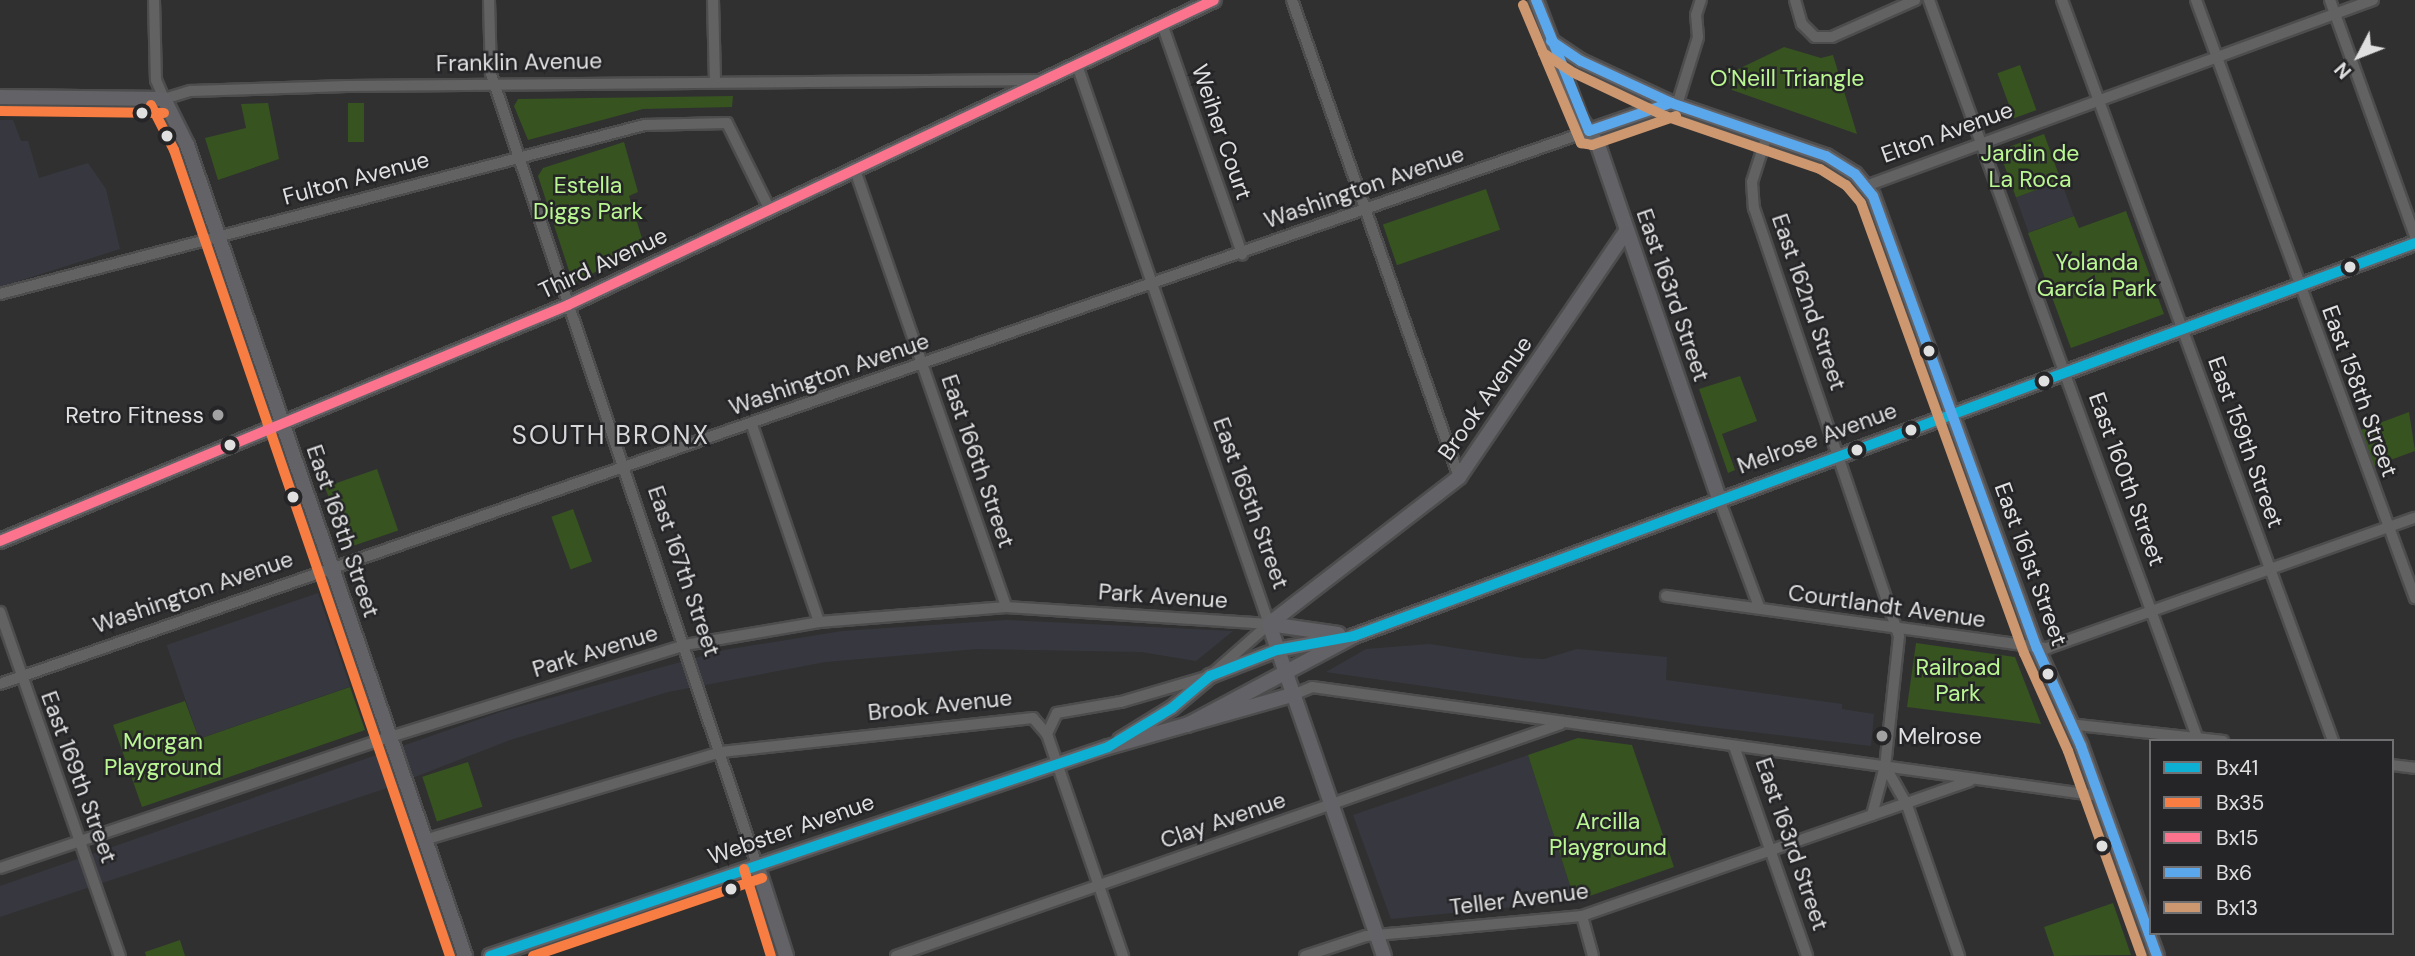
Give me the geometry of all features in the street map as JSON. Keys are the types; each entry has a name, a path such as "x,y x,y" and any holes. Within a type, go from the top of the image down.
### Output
{"main road":[{"name":"Third Avenue","path":"0,541 284,426 568,306 1214,0"},
{"name":"East 163rd Street","path":"1536,0 1626,231 1719,499"},
{"name":"Elton Avenue","path":"1551,41 1581,61 1674,104 1834,160 1866,186"},
{"name":"Franklin Avenue","path":"0,97 163,99"},
{"name":"East 168th Street","path":"163,99 187,145 465,956"},
{"name":"Washington Avenue","path":"1589,131 1674,104"},
{"name":"East 161st Street","path":"1866,186 1876,204 2037,648 2100,796 2149,934"},
{"name":"Brook Avenue","path":"1269,624 1459,477 1626,231"},
{"name":"Melrose Avenue","path":"1285,673 1354,636 1839,453 2415,243"},
{"path":"1269,624 1354,636"},
{"name":"East 165th Street","path":"1269,624 1384,956"},
{"name":"Melrose Avenue","path":"1277,650 1354,636"},
{"name":"Webster Avenue","path":"1108,747 1172,708 1210,676 1277,650"},
{"name":"Webster Avenue","path":"1187,725 1285,673"},
{"name":"Webster Avenue","path":"490,956 1108,747 1295,694"},
{"name":"East 167th Street","path":"757,864 786,956"},
{"name":"East 161st Street","path":"2150,935 2157,956"}],"street":[{"name":"East 168th Street","path":"155,0 156,80 163,99"},
{"name":"East 167th Street","path":"489,0 495,86 699,685 757,864"},
{"path":"713,0 715,80"},
{"path":"1292,0 1459,477"},
{"path":"1674,104 1698,37 1696,15 1701,0"},
{"path":"1795,0 1802,24 1815,37 1832,37 1915,0"},
{"name":"East 160th Street","path":"1928,0 1983,142 2197,737"},
{"name":"East 159th Street","path":"2062,0 2332,739"},
{"name":"East 158th Street","path":"2196,0 2415,598"},
{"path":"2330,0 2415,236"},
{"name":"Elton Avenue","path":"1866,186 2373,0"},
{"name":"Weiher Court","path":"1162,24 1242,254"},
{"name":"East 165th Street","path":"1077,65 1151,287 1269,624"},
{"name":"Franklin Avenue","path":"163,99 204,91 715,80 1041,80"},
{"name":"Fulton Avenue","path":"0,295 644,125 727,123 769,210"},
{"name":"Washington Avenue","path":"0,684 1151,287 1589,131"},
{"name":"East 162nd Street","path":"1767,135 1752,182 1754,208 1898,629 1900,649 1885,766 1872,815"},
{"name":"East 166th Street","path":"855,170 1006,607"},
{"path":"752,425 819,622"},
{"name":"East 163rd Street","path":"1719,499 1760,609"},
{"name":"Courtlandt Avenue","path":"1666,596 2037,648 2057,647 2270,568 2415,518"},
{"name":"Park Avenue","path":"0,868 391,741 687,651 819,622 1006,607 1269,624"},
{"name":"East 169th Street","path":"0,612 20,677 120,956"},
{"name":"Brook Avenue","path":"425,841 721,752 1030,718 1047,734 1057,713 1121,702 1210,676 1269,624"},
{"path":"1295,694 1312,687 2100,796"},
{"name":"Clay Avenue","path":"896,956 1563,723"},
{"path":"2069,724 2210,739"},
{"path":"1047,734 1123,956"},
{"name":"East 163rd Street","path":"1734,746 1807,956"},
{"path":"2394,765 2415,768"},
{"path":"1885,766 1907,805 1959,956"},
{"name":"Teller Avenue","path":"1305,956 1378,936 1582,916 1973,780"},
{"path":"1582,916 1593,956"}],"shaded area":[{"path":"0,120 13,120 21,141 28,141 39,178 88,163 106,189 120,249 0,287"},
{"path":"2061,181 2074,216 2029,232 2016,197"},
{"path":"318,593 350,687 199,739 167,645"},
{"path":"1007,620 1233,631 1196,661 1141,652 977,649 825,662 668,692 510,740 384,789 0,917 0,886 500,712 724,650 842,631"},
{"path":"1429,644 1523,658 1544,659 1577,649 1667,657 1666,680 1842,704 1842,709 1874,714 1871,746 1701,726 1326,672 1366,649"},
{"path":"1528,755 1575,901 1391,919 1353,815"}],"green space":[{"name":"O'Neill Triangle","path":"1784,47 1821,58 1833,55 1857,134 1732,90 1726,75"},
{"path":"2020,65 2036,110 2014,118 1997,73"},
{"path":"733,96 732,107 643,109 528,140 514,106 518,99"},
{"path":"268,103 279,159 218,180 205,138 246,128 241,104"},
{"path":"348,103 364,103 364,142 348,142"},
{"name":"Jardin de La Roca","path":"2044,134 2061,181 2016,197 1999,150"},
{"name":"Estella Diggs Park","path":"624,142 638,192 629,196 645,248 573,283 538,176 543,168"},
{"path":"1486,189 1500,230 1397,265 1383,224"},
{"name":"Yolanda García Park","path":"2126,211 2164,314 2071,348 2028,233 2074,216 2079,228"},
{"path":"1740,376 1757,421 1722,434 1735,470 1728,473 1699,389"},
{"path":"2409,412 2415,451 2371,467 2358,431"},
{"path":"377,469 398,530 346,548 325,487"},
{"path":"573,509 592,562 571,569 551,517"},
{"name":"Railroad Park","path":"1916,643 2015,657 2041,724 1907,707"},
{"name":"Morgan Playground","path":"350,687 365,730 142,807 113,725 185,701 199,739"},
{"name":"Arcilla Playground","path":"1578,738 1632,745 1674,867 1575,901 1528,755"},
{"path":"468,762 483,807 437,822 422,777"},
{"path":"2113,903 2131,955 2054,956 2044,927"},
{"path":"180,940 185,956 146,956 145,952"}],"transit line":[{"name":"Bx15","path":"0,541 568,305 1214,0"},
{"name":"Bx6","path":"1536,0 1589,131 1671,103"},
{"name":"Bx13","path":"1523,5 1581,143 1592,145 1676,116"},
{"name":"Bx6","path":"1551,41 1581,61 1671,103 1826,156 1855,174 1873,196 2037,648 2081,746 2149,934"},
{"name":"Bx13","path":"1543,53 1574,73 1665,116 1820,169 1846,185 1861,203 2024,653 2068,751 2142,956"},
{"name":"Bx35","path":"151,105 174,150 450,956"},
{"name":"Bx35","path":"0,111 164,113"},
{"name":"Bx41","path":"490,956 1108,747 1172,708 1210,676 1277,650 1354,636 2415,243"},
{"name":"Bx35","path":"744,869 771,956"},
{"name":"Bx35","path":"533,956 762,878"},
{"name":"Bx6","path":"2149,935 2157,956"}],"place":[{"name":"Retro Fitness","path":"218,415"},
{"name":"Melrose","path":"1882,736"}],"district":[{"name":"SOUTH BRONX","path":"611,436"}]}
